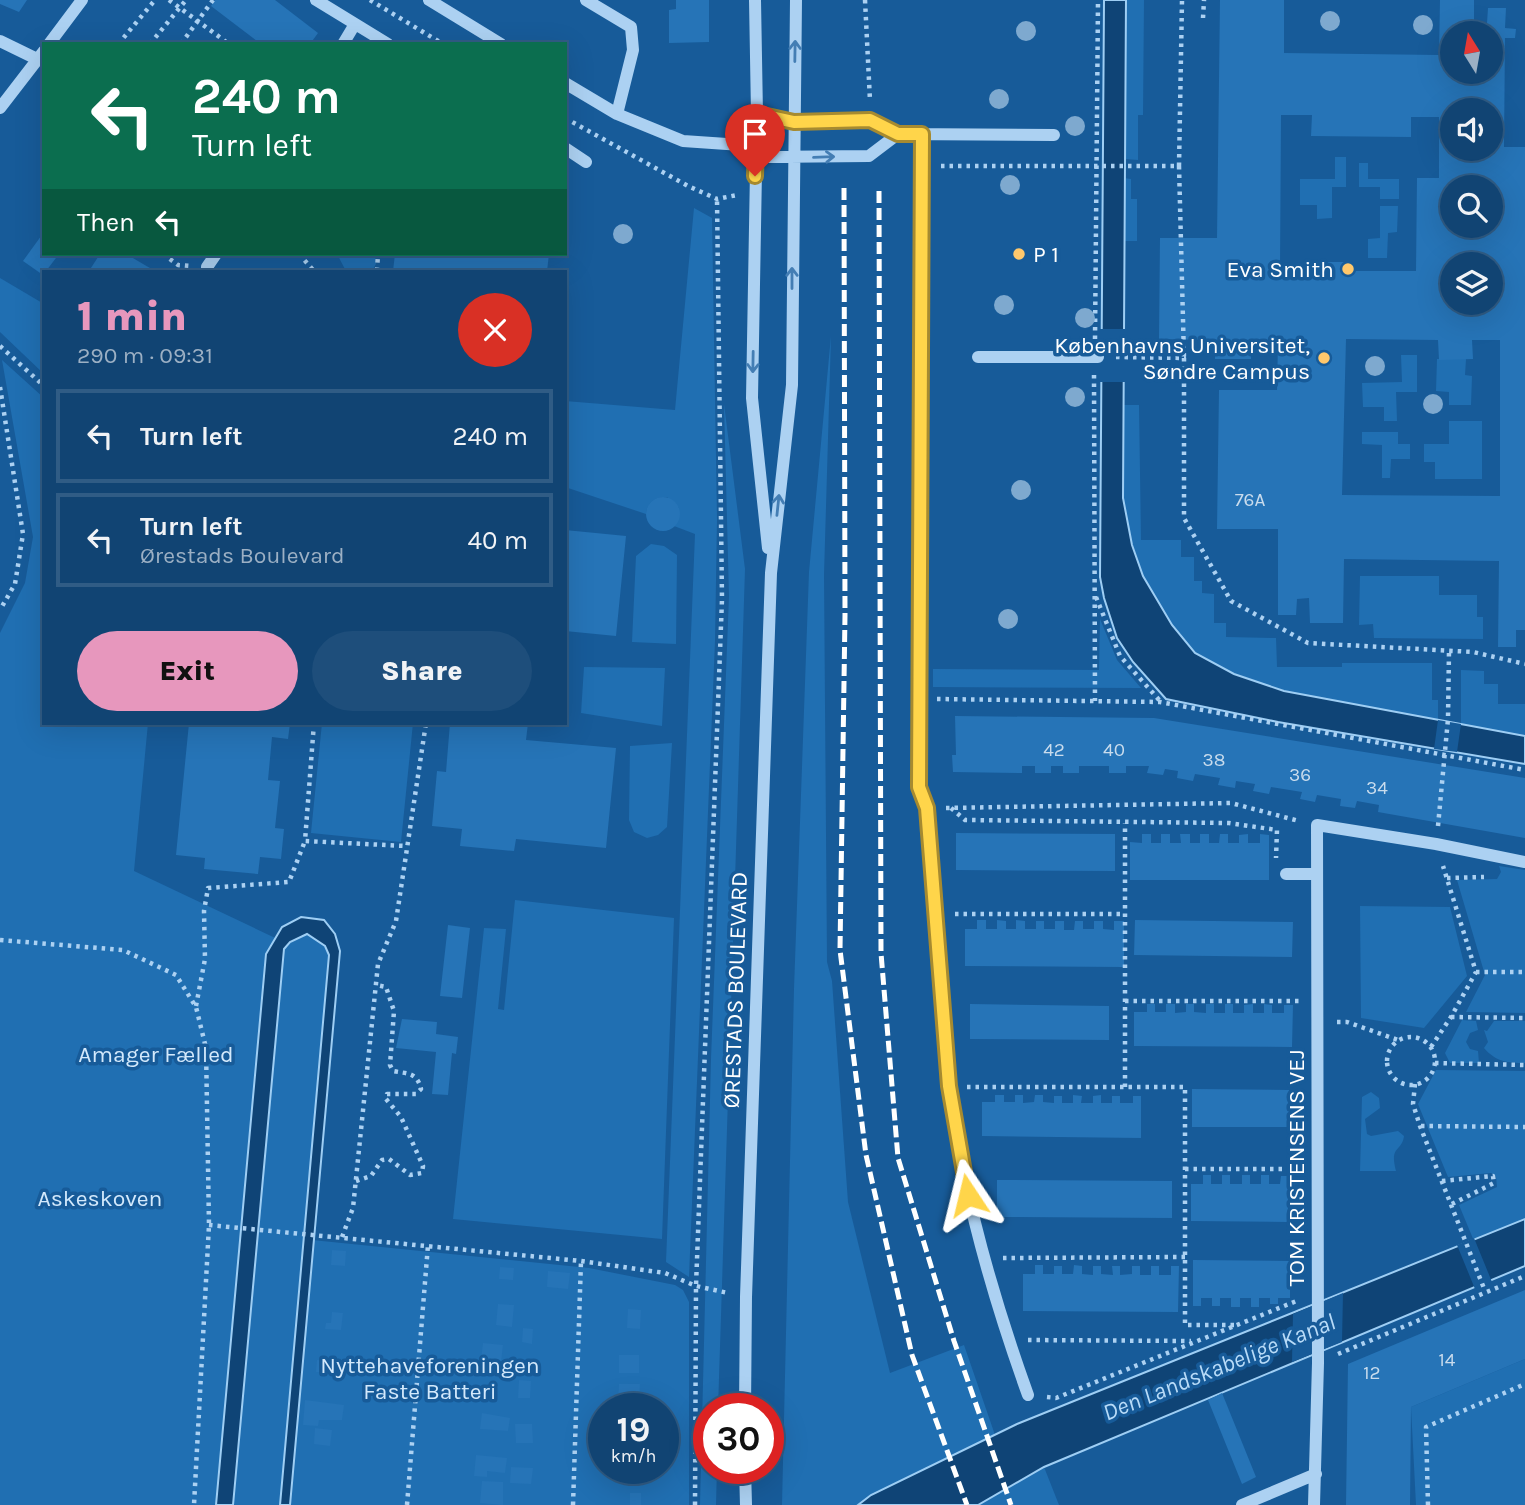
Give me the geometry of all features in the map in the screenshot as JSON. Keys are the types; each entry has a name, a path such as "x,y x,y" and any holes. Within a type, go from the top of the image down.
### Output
{"street":[{"path":"50,42 82,0"},
{"path":"316,0 385,42"},
{"path":"429,0 498,42"},
{"path":"586,0 631,27 633,50 617,114"},
{"name":"ØRESTADS BOULEVARD","path":"755,0 757,114 752,398 771,573"},
{"name":"ØRESTADS BOULEVARD","path":"745,1393 746,1297 771,573 792,385 796,0"},
{"path":"344,42 355,24"},
{"path":"0,41 41,55 0,108"},
{"path":"567,84 617,114 683,141 794,158 869,156 898,134"},
{"path":"757,114 794,122 870,120 898,134 1054,135"},
{"path":"922,134 919,787 927,808 949,1086 968,1195 1008,1340 1028,1395"},
{"path":"567,149 586,162"},
{"path":"207,267 215,256"},
{"path":"978,357 1098,357"},
{"path":"1317,825 1436,844 1525,862"},
{"name":"TOM KRISTENSENS VEJ","path":"1314,1505 1318,1363 1317,825"},
{"path":"1286,874 1317,874"},
{"path":"1242,1505 1316,1474"},
{"path":"745,1484 746,1505"}],"path":[{"path":"120,42 155,0"},
{"path":"169,0 226,42"},
{"path":"152,42 186,0"},
{"path":"182,42 213,0"},
{"path":"370,0 440,42"},
{"path":"865,0 870,120"},
{"path":"1182,0 1179,166 1184,358 1184,518 1231,601 1308,643 1473,652 1525,664"},
{"path":"1203,0 1203,18"},
{"path":"567,119 688,186 717,199 755,195"},
{"path":"921,166 1179,166"},
{"path":"695,1505 696,1286 722,599 717,199"},
{"path":"166,256 178,265 207,267"},
{"path":"301,256 313,270"},
{"path":"0,346 42,384"},
{"path":"1129,358 1184,358"},
{"path":"0,387 23,534 15,584 0,610"},
{"path":"1095,595 1120,656 1160,702"},
{"path":"1436,844 1448,719 1449,651"},
{"path":"920,698 1160,702 1525,770"},
{"path":"196,1007 205,959 204,911 208,888 289,882 305,841 314,725"},
{"path":"342,1237 354,1208 378,964 396,921 426,725"},
{"path":"927,808 1231,803 1317,825"},
{"path":"950,808 965,820 1229,823 1277,830 1276,871 1286,874"},
{"path":"1125,823 1125,1087"},
{"path":"305,841 407,846"},
{"path":"1431,1047 1476,972 1442,864"},
{"path":"934,914 1125,914"},
{"path":"0,940 123,950 176,975 196,1007 206,1048 209,1225 194,1505"},
{"path":"1476,972 1525,972"},
{"path":"356,1181 371,1176 382,1160 389,1159 410,1175 422,1173 423,1166 401,1117 386,1099 387,1094 416,1094 421,1089 419,1079 413,1073 393,1071 390,1065 394,1011 386,987 376,985"},
{"path":"1125,1000 1318,1001"},
{"path":"1451,1017 1525,1018"},
{"path":"1318,1023 1346,1022 1399,1040 1413,1037 1431,1047 1435,1063 1428,1077 1415,1084 1399,1081 1389,1069 1389,1053 1399,1040"},
{"path":"1435,1063 1525,1065"},
{"path":"1415,1084 1413,1104 1420,1126 1485,1291"},
{"path":"949,1086 1185,1087 1185,1325 1235,1325"},
{"path":"1420,1126 1525,1127"},
{"path":"1185,1169 1317,1169"},
{"path":"1442,1181 1493,1176 1494,1183 1450,1205"},
{"path":"209,1225 581,1261 665,1273 696,1286 746,1297"},
{"path":"407,1505 428,1245"},
{"path":"984,1258 1185,1257"},
{"path":"573,1505 581,1261"},
{"path":"1318,1363 1525,1276"},
{"path":"1028,1395 1056,1398 1316,1293"},
{"path":"1008,1340 1196,1341"},
{"path":"1428,1505 1426,1427 1525,1384"}],"green space":[{"path":"1126,0 1144,0 1143,115 1138,115 1138,160 1125,159"},
{"path":"1335,157 1346,157 1346,187 1332,187 1332,218 1317,219 1317,205 1300,205 1300,179 1335,179"},
{"path":"1359,163 1368,163 1368,179 1399,179 1399,199 1380,199 1380,187 1359,187"},
{"path":"1124,178 1131,179 1131,199 1137,199 1137,241 1124,241"},
{"path":"1380,206 1398,206 1397,232 1388,233 1387,258 1368,258 1368,239 1380,238"},
{"path":"694,208 712,218 717,519 715,641 689,1277 666,1262 695,534 674,526 678,520 679,508 667,497 652,501 646,514 567,488 567,401 675,410"},
{"path":"338,256 375,256 376,264 373,270 345,270"},
{"path":"0,278 42,303 42,372 0,332"},
{"path":"831,336 824,575 827,962 832,981 848,1202 890,1373 964,1345 995,1435 871,1495 858,1505 782,1505 794,989 809,572"},
{"path":"1401,355 1417,355 1417,392 1396,392 1397,421 1384,421 1384,407 1363,407 1362,383 1402,382"},
{"path":"1437,359 1466,359 1465,375 1472,376 1471,405 1449,405 1449,392 1436,391"},
{"name":"Amager Fælled","path":"2,360 42,396 42,725 148,725 134,871 288,944 307,934 325,946 329,955 287,1426 283,1505 0,1505 0,633 25,583 33,537"},
{"path":"724,404 745,569 719,1393 703,1393 711,1059 729,596"},
{"path":"1123,405 1139,405 1141,540 1181,540 1181,557 1194,557 1194,581 1202,581 1202,593 1214,594 1214,623 1226,623 1226,637 1276,638 1277,667 1342,667 1342,663 1432,663 1432,700 1438,700 1438,720 1275,688 1216,666 1195,652 1180,637 1155,601 1146,582 1127,521 1121,465"},
{"path":"1449,421 1482,421 1482,479 1435,479 1435,462 1424,462 1424,444 1449,444"},
{"path":"1362,432 1398,432 1398,444 1410,444 1410,459 1391,459 1390,478 1382,478 1382,445 1362,444"},
{"path":"651,544 664,546 677,555 676,644 632,642 636,556"},
{"path":"1360,576 1439,576 1439,595 1477,595 1477,617 1483,617 1483,639 1374,638 1373,624 1359,625"},
{"path":"1100,619 1117,660 1141,688 933,687 933,669 1099,670"},
{"path":"584,667 665,668 662,726 581,713"},
{"path":"1461,670 1484,671 1484,684 1498,684 1498,704 1525,704 1525,736 1461,724"},
{"path":"322,725 413,725 401,842 311,833"},
{"path":"672,743 667,827 658,835 647,838 634,832 629,820 630,746"},
{"path":"1499,866 1525,870 1525,1013 1466,1012 1485,975 1457,880 1497,879 1501,872"},
{"path":"515,900 674,918 662,1239 453,1219 484,928 506,929 498,1009 504,1010"},
{"path":"1360,906 1450,907 1467,976 1424,1028 1361,1018"},
{"path":"1462,1020 1476,1021 1478,1030 1470,1033 1466,1042 1470,1049 1478,1051 1479,1063 1450,1063 1445,1053"},
{"path":"1494,1021 1525,1021 1525,1063 1503,1061 1484,1048 1488,1042 1484,1030 1487,1031"},
{"path":"1436,1070 1525,1071 1525,1219 1474,1241 1459,1205 1497,1187 1496,1176 1491,1173 1448,1177 1418,1104"},
{"path":"1371,1092 1379,1098 1380,1108 1365,1119 1367,1134 1371,1136 1398,1131 1404,1136 1394,1157 1396,1171 1360,1171 1362,1097"},
{"name":"Nyttehaveforeningen Faste Batteri","path":"312,1240 589,1268 675,1285 683,1290 689,1302 689,1505 290,1505"},
{"path":"1525,1359 1525,1505 1416,1505 1411,1407"},
{"path":"1044,1467 1059,1505 978,1505 985,1499"},
{"path":"701,1484 717,1484 716,1505 700,1505"}],"water":[{"path":"1104,0 1126,0 1123,498 1132,545 1143,576 1172,625 1195,653 1234,674 1284,691 1525,736 1525,764 1278,722 1166,699 1133,662 1117,638 1100,577"},
{"path":"301,917 324,920 335,934 340,951 290,1505 280,1505 329,955 325,946 307,934 290,942 284,949 233,1505 216,1505 266,954 282,927"},
{"name":"Den Landskabelige Kanal","path":"1525,1219 1525,1266 1044,1467 978,1505 858,1505 871,1495 1017,1424"}],"pier":[{"path":"1099,329 1125,329 1125,382 1099,382"},
{"path":"1438,720 1461,724 1457,752 1434,749"},
{"path":"1474,1238 1492,1282 1475,1289 1457,1245"},
{"path":"1343,1293 1342,1342 1292,1362 1293,1314"}],"building":[{"path":"0,0 27,0 19,12 0,4"},
{"path":"215,0 275,0 318,33 311,42 258,42 211,6"},
{"path":"676,0 709,0 709,42 669,43 669,10 676,9"},
{"path":"1220,0 1284,0 1284,53 1439,55 1440,0 1474,0 1474,21 1440,21 1440,84 1503,84 1503,21 1487,21 1488,8 1506,8 1505,28 1516,29 1515,38 1505,38 1504,147 1525,147 1525,630 1516,630 1516,647 1498,647 1499,561 1344,559 1343,623 1310,623 1309,598 1297,599 1296,615 1278,615 1278,529 1217,529 1219,390 1277,390 1278,341 1251,340 1251,359 1215,359 1215,340 1159,339 1160,238 1217,238","holes":["1281,115 1312,115 1311,136 1411,137 1411,117 1439,117 1439,178 1417,178 1416,271 1346,271 1346,262 1306,262 1307,270 1280,270","1346,339 1438,340 1439,360 1473,359 1472,340 1500,340 1500,496 1342,495"]},
{"path":"42,235 42,256 57,256 47,270 42,270 42,274 23,261"},
{"path":"99,256 129,256 153,270 90,270"},
{"path":"395,256 549,256 547,270 393,270"},
{"path":"663,497 675,502 680,514 675,526 663,531 651,526 646,514 651,502"},
{"path":"567,530 626,536 616,636 567,631"},
{"path":"955,716 1154,718 1525,778 1525,838 1378,812 1379,805 1357,801 1355,808 1340,806 1341,799 1317,795 1315,802 1300,799 1302,792 1271,787 1269,794 1253,791 1255,784 1236,781 1235,788 1218,785 1220,778 1195,774 1193,781 1177,778 1178,771 1165,769 1163,775 1147,773 1149,766 1126,766 1126,773 1109,773 1109,766 1079,766 1079,773 1063,773 1063,766 1051,766 1051,773 1035,773 1035,766 1022,766 1022,773 953,772 952,755 956,755"},
{"path":"189,725 290,725 288,739 272,737 268,780 280,781 275,828 284,829 281,859 260,857 258,874 204,869 205,858 176,855"},
{"path":"450,725 528,725 526,740 616,748 606,848 516,839 514,851 460,846 462,829 432,826 437,771 446,772"},
{"path":"956,833 1115,834 1115,871 956,870"},
{"path":"1142,834 1151,834 1151,843 1161,843 1161,834 1170,834 1170,843 1181,843 1180,834 1190,834 1190,843 1200,843 1200,834 1209,834 1209,843 1219,843 1220,834 1228,834 1228,843 1239,843 1239,835 1248,834 1248,843 1260,843 1260,834 1269,835 1269,880 1130,880 1130,842 1142,843"},
{"path":"977,920 986,920 986,929 997,929 997,920 1006,921 1006,929 1016,929 1016,920 1025,921 1025,929 1036,929 1036,921 1044,921 1044,929 1055,929 1055,921 1064,921 1064,930 1074,930 1075,921 1083,921 1083,929 1094,929 1094,921 1103,921 1103,929 1114,930 1114,921 1124,921 1124,967 965,966 965,929 977,929"},
{"path":"1135,920 1293,922 1292,957 1134,955"},
{"path":"448,925 470,928 462,998 440,996"},
{"path":"970,1004 1109,1006 1109,1040 970,1039"},
{"path":"1147,1004 1155,1004 1155,1012 1166,1012 1166,1004 1175,1004 1175,1013 1186,1012 1186,1004 1194,1004 1194,1012 1206,1013 1206,1004 1214,1004 1214,1013 1225,1013 1225,1004 1233,1004 1233,1013 1244,1013 1244,1005 1253,1004 1253,1013 1264,1013 1264,1004 1272,1005 1272,1013 1284,1013 1284,1005 1293,1005 1292,1047 1134,1046 1134,1012 1147,1012"},
{"path":"402,1019 437,1022 436,1034 458,1037 456,1054 452,1053 448,1095 432,1094 436,1052 396,1048"},
{"path":"1192,1089 1289,1090 1289,1127 1192,1127"},
{"path":"995,1095 1004,1095 1004,1102 1015,1102 1015,1095 1023,1095 1023,1103 1034,1102 1035,1095 1043,1095 1043,1102 1054,1103 1054,1096 1062,1096 1062,1103 1073,1103 1073,1095 1082,1096 1081,1103 1093,1103 1093,1096 1101,1095 1101,1103 1112,1103 1112,1096 1120,1096 1120,1103 1133,1103 1133,1096 1141,1096 1141,1138 982,1136 982,1102 995,1102"},
{"path":"1203,1175 1211,1175 1211,1184 1222,1184 1222,1175 1230,1175 1230,1184 1242,1184 1242,1175 1250,1175 1250,1184 1261,1184 1261,1175 1269,1175 1269,1184 1280,1184 1281,1176 1288,1176 1288,1222 1191,1221 1191,1184 1203,1184"},
{"path":"997,1180 1172,1181 1172,1218 997,1217"},
{"path":"332,1250 346,1251 345,1266 331,1265"},
{"path":"1193,1260 1290,1261 1290,1298 1278,1298 1278,1304 1270,1304 1270,1298 1259,1298 1259,1307 1251,1307 1251,1298 1240,1298 1240,1307 1231,1307 1231,1298 1220,1298 1220,1306 1212,1306 1212,1298 1201,1298 1201,1306 1193,1306"},
{"path":"1035,1265 1043,1265 1043,1274 1054,1274 1054,1266 1062,1266 1062,1274 1073,1274 1074,1265 1082,1266 1082,1274 1093,1275 1093,1266 1101,1266 1101,1274 1113,1275 1112,1266 1120,1266 1120,1275 1132,1274 1132,1266 1140,1266 1140,1275 1151,1275 1151,1266 1159,1266 1159,1275 1171,1275 1171,1266 1179,1266 1178,1312 1023,1311 1023,1274 1035,1274"},
{"path":"500,1267 514,1268 513,1280 499,1279"},
{"path":"548,1271 570,1273 568,1289 547,1287"},
{"path":"1525,1290 1525,1359 1411,1407 1410,1505 1346,1505 1348,1364"},
{"path":"498,1304 514,1305 512,1327 496,1325"},
{"path":"628,1309 641,1310 640,1329 627,1328"},
{"path":"332,1312 343,1313 341,1330 325,1329 326,1323 331,1323"},
{"path":"523,1328 533,1329 532,1344 522,1342"},
{"path":"483,1343 503,1345 501,1362 481,1360"},
{"path":"619,1355 639,1355 639,1373 619,1373"},
{"path":"317,1360 346,1362 346,1374 316,1372"},
{"path":"519,1380 531,1381 530,1398 518,1398"},
{"path":"619,1384 640,1384 640,1393 618,1393"},
{"path":"1222,1393 1256,1477 1242,1484 1208,1400"},
{"path":"305,1400 344,1405 342,1420 319,1420 318,1426 303,1425"},
{"path":"482,1413 510,1418 508,1431 480,1429"},
{"path":"515,1424 532,1424 533,1443 516,1443"},
{"path":"315,1428 332,1430 330,1446 314,1444"},
{"path":"476,1455 507,1458 505,1473 487,1471 487,1477 474,1476"},
{"path":"511,1467 533,1468 531,1484 510,1483"},
{"path":"482,1481 503,1482 503,1505 480,1503"},
{"path":"630,1493 641,1493 641,1505 630,1505"}],"railway":[{"path":"844,188 845,615 840,950 866,1155 912,1355 967,1505"},
{"path":"879,191 881,953 898,1158 954,1341 1011,1505"}],"place":[{"name":"P 1","path":"1019,254"},
{"name":"Eva Smith","path":"1348,269"},
{"name":"Københavns Universitet, Søndre Campus","path":"1324,358"}],"route":[{"path":"755,176 757,114 794,122 870,120 898,134 922,134 919,787 927,808 938,975 949,1086 968,1195"}],"park label":[{"name":"Askeskoven","path":"100,1198"}]}
